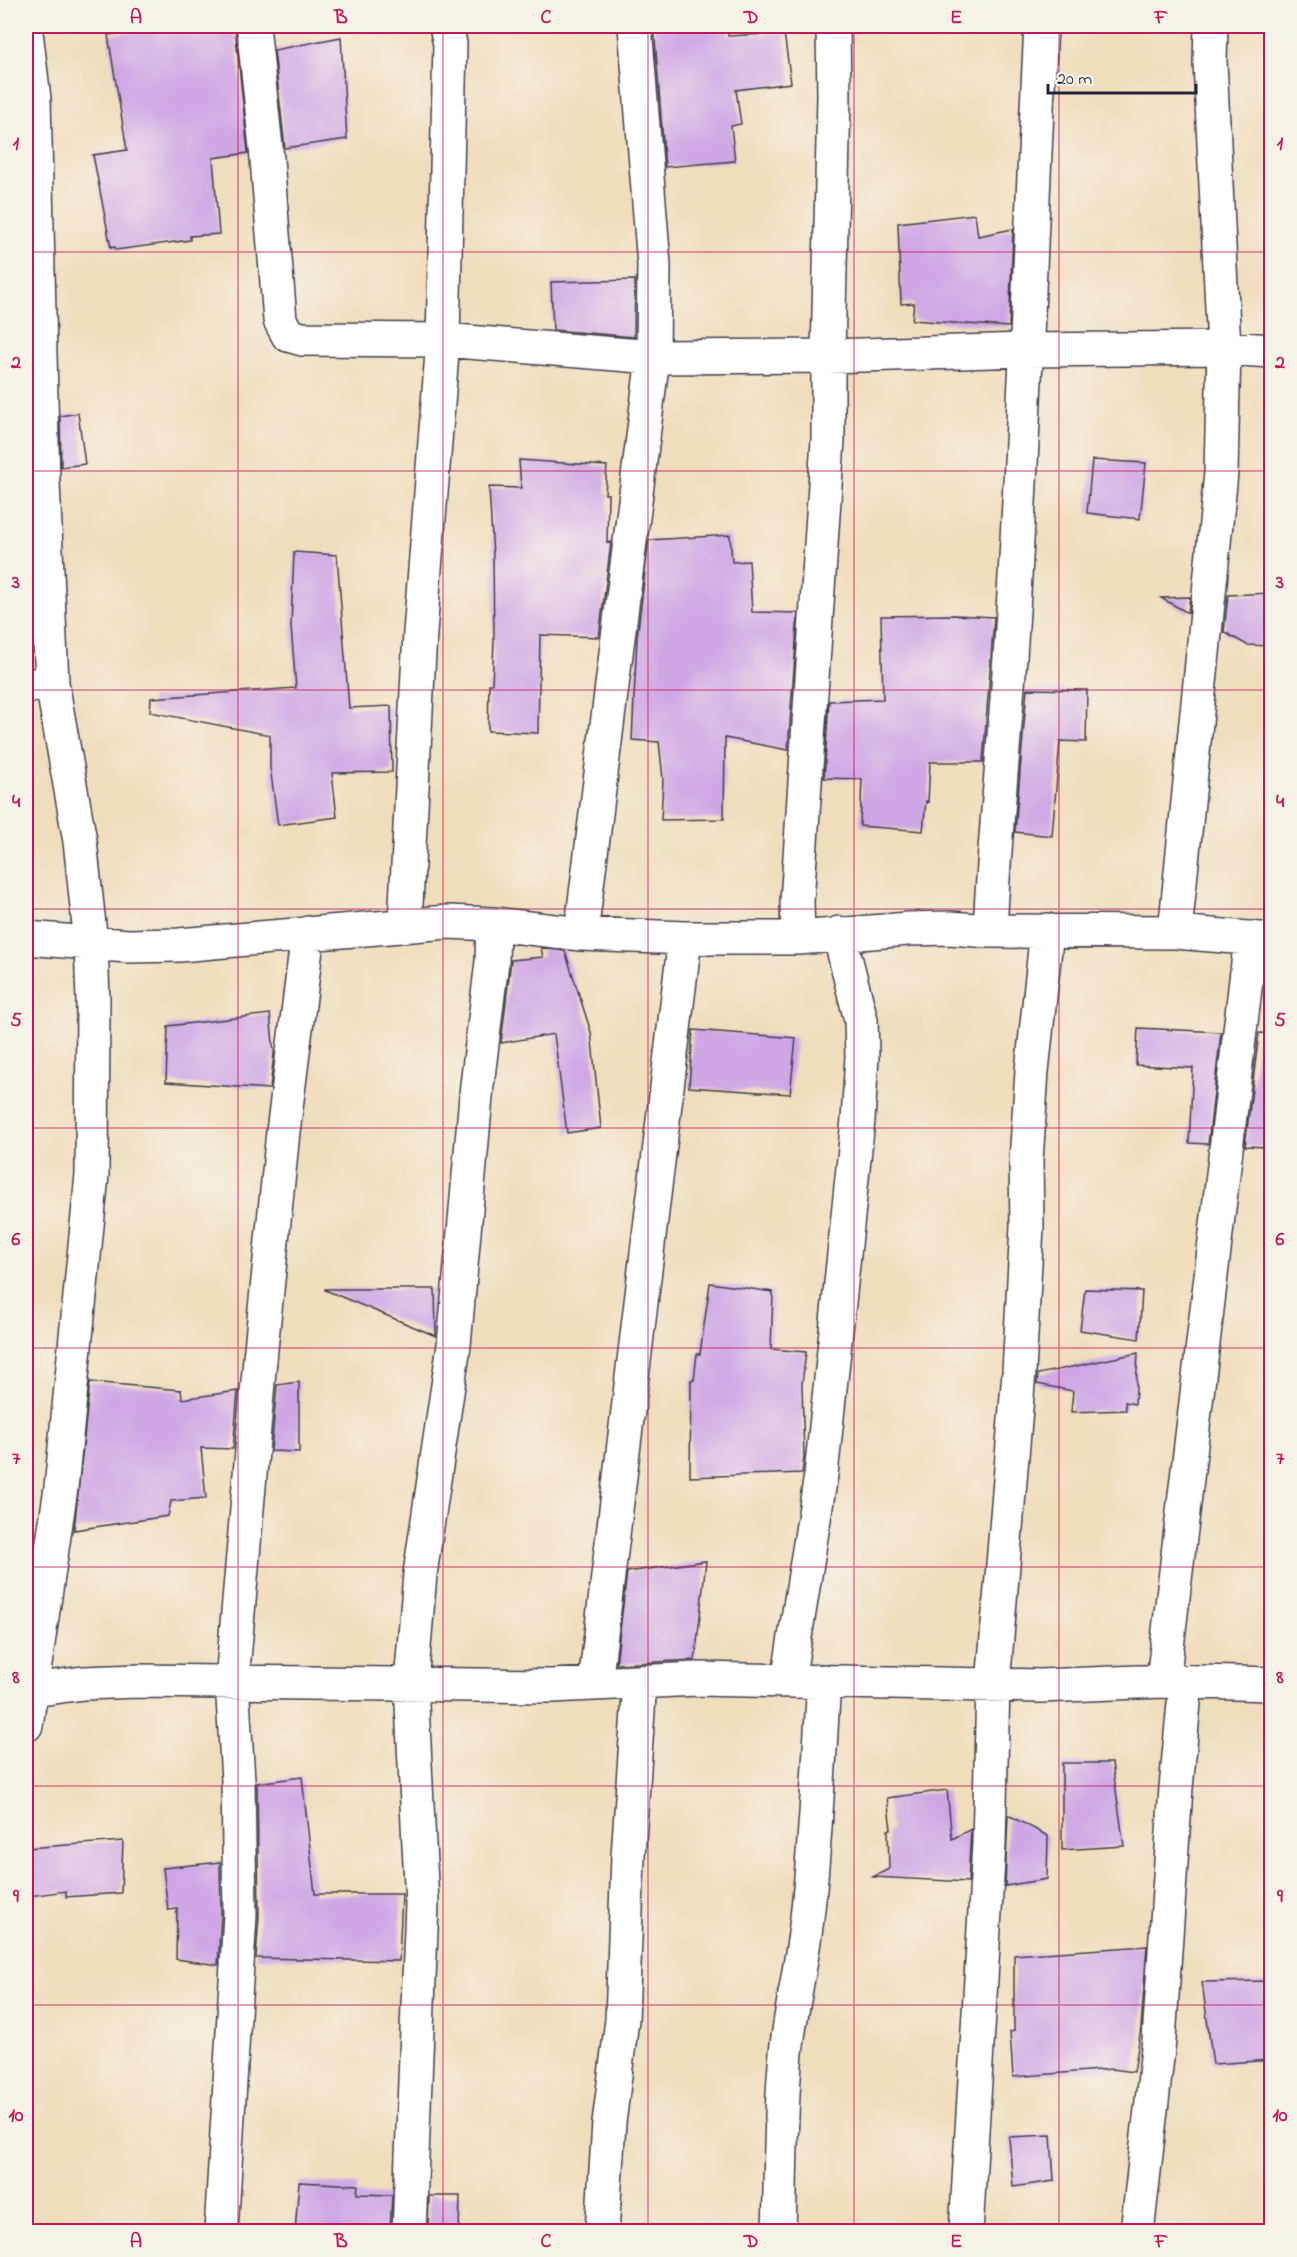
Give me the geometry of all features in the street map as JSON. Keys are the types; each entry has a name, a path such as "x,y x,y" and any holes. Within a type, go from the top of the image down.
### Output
{"street":[{"path":"253,26 266,147 280,320 288,334 302,339 443,340 653,357 1224,348 1272,351"},
{"path":"405,924 420,633 443,340 450,44 446,26"},
{"path":"581,934 653,357 654,265 634,26"},
{"path":"798,938 797,902 828,440 834,96 833,26"},
{"path":"990,931 994,847 1010,672 1028,350 1041,26"},
{"path":"1175,932 1221,473 1224,348 1211,26"},
{"path":"26,32 34,99 43,483 39,685 80,841 92,944 92,1175 61,1488 28,1691 26,1725"},
{"path":"26,938 128,946 179,945 447,922 493,924 581,934 685,938 798,938 908,928 1175,932 1261,939 1175,1682 1176,1788 1159,2040 1137,2232"},
{"path":"409,2232 422,1904 411,1684 420,1574 454,1345 477,1085 492,962 493,924"},
{"path":"966,2232 989,1844 993,1685 1019,1372 1032,1071 1047,930"},
{"path":"221,2232 240,1915 238,1780 232,1682 260,1359 283,1132 308,933"},
{"path":"788,1681 821,1475 858,1120 862,1057 861,1020 839,933"},
{"path":"595,1684 685,938"},
{"path":"28,1691 83,1683 232,1682 552,1686 640,1683 697,1678 1040,1686 1175,1682 1272,1684"},
{"path":"780,2232 782,2115 786,2055 807,1916 824,1681"},
{"path":"602,2232 609,2123 622,2020 628,1856 640,1683"}],"building":[{"path":"235,26 248,153 213,158 219,234 190,236 190,240 116,250 115,247 111,248 93,155 127,150 108,35 167,27 167,31"},
{"path":"654,26 728,26 728,36 784,33 791,83 736,90 741,124 731,126 735,161 665,167"},
{"path":"341,37 347,139 285,148 274,50"},
{"path":"975,214 978,236 1013,229 1009,327 912,320 914,303 901,304 898,223"},
{"path":"635,280 634,337 553,330 551,282"},
{"path":"78,413 85,464 61,467 60,416"},
{"path":"519,460 607,466 605,494 608,494 607,543 611,542 599,637 540,635 538,733 488,731 489,684 492,684 494,641 489,487 521,488"},
{"path":"1092,460 1146,463 1140,519 1087,513"},
{"path":"730,535 732,562 749,561 752,612 798,613 788,750 725,738 724,819 661,820 663,779 659,742 632,740 637,638 649,540"},
{"path":"294,552 337,555 349,708 391,706 392,772 332,773 337,817 278,825 270,767 270,735 150,712 151,698 296,688 291,627"},
{"path":"1272,593 1272,646 1247,645 1224,632 1228,595"},
{"path":"1190,597 1188,613 1161,598"},
{"path":"881,616 994,617 983,762 930,762 928,802 926,801 923,831 860,826 862,779 824,778 829,701 883,699"},
{"path":"1027,689 1087,690 1086,742 1060,741 1052,836 1015,832"},
{"path":"541,948 565,951 591,1032 601,1128 567,1133 554,1034 501,1043 511,960 543,957"},
{"path":"270,1014 274,1053 270,1089 166,1082 168,1026"},
{"path":"1138,1028 1221,1032 1208,1144 1189,1143 1193,1068 1136,1065"},
{"path":"693,1030 796,1038 790,1094 689,1087"},
{"path":"1259,1033 1272,1034 1272,1111 1266,1147 1245,1146"},
{"path":"710,1283 773,1292 771,1349 806,1352 802,1384 804,1457 802,1473 690,1477 691,1380 694,1380 697,1354 700,1354"},
{"path":"435,1289 436,1336 325,1290"},
{"path":"1085,1289 1142,1291 1139,1339 1080,1330"},
{"path":"1138,1353 1135,1404 1125,1402 1126,1410 1071,1412 1073,1391 1037,1384 1038,1374"},
{"path":"90,1382 181,1390 182,1399 238,1391 233,1449 201,1448 206,1498 171,1501 168,1516 74,1530"},
{"path":"299,1382 299,1452 271,1451 277,1385"},
{"path":"706,1561 695,1660 616,1664 627,1572"},
{"path":"1062,1763 1112,1763 1124,1846 1062,1850"},
{"path":"302,1777 315,1894 402,1894 399,1961 256,1958 259,1915 257,1783"},
{"path":"947,1790 952,1839 971,1829 968,1882 873,1877 889,1869 888,1830 891,1829 887,1798"},
{"path":"1008,1815 1048,1836 1047,1879 1005,1886"},
{"path":"123,1841 121,1893 66,1897 66,1891 29,1896 26,1848"},
{"path":"220,1862 221,1915 218,1965 176,1959 177,1909 168,1910 163,1868"},
{"path":"1147,1946 1141,2028 1134,2072 1112,2069 1013,2077 1010,2032 1014,2031 1014,1955"},
{"path":"1272,1981 1272,2060 1213,2064 1202,1982"},
{"path":"1051,2135 1054,2181 1013,2187 1009,2137"},
{"path":"299,2182 358,2185 357,2194 392,2195 390,2232 295,2232"},
{"path":"429,2196 460,2196 459,2232 428,2232"}]}
